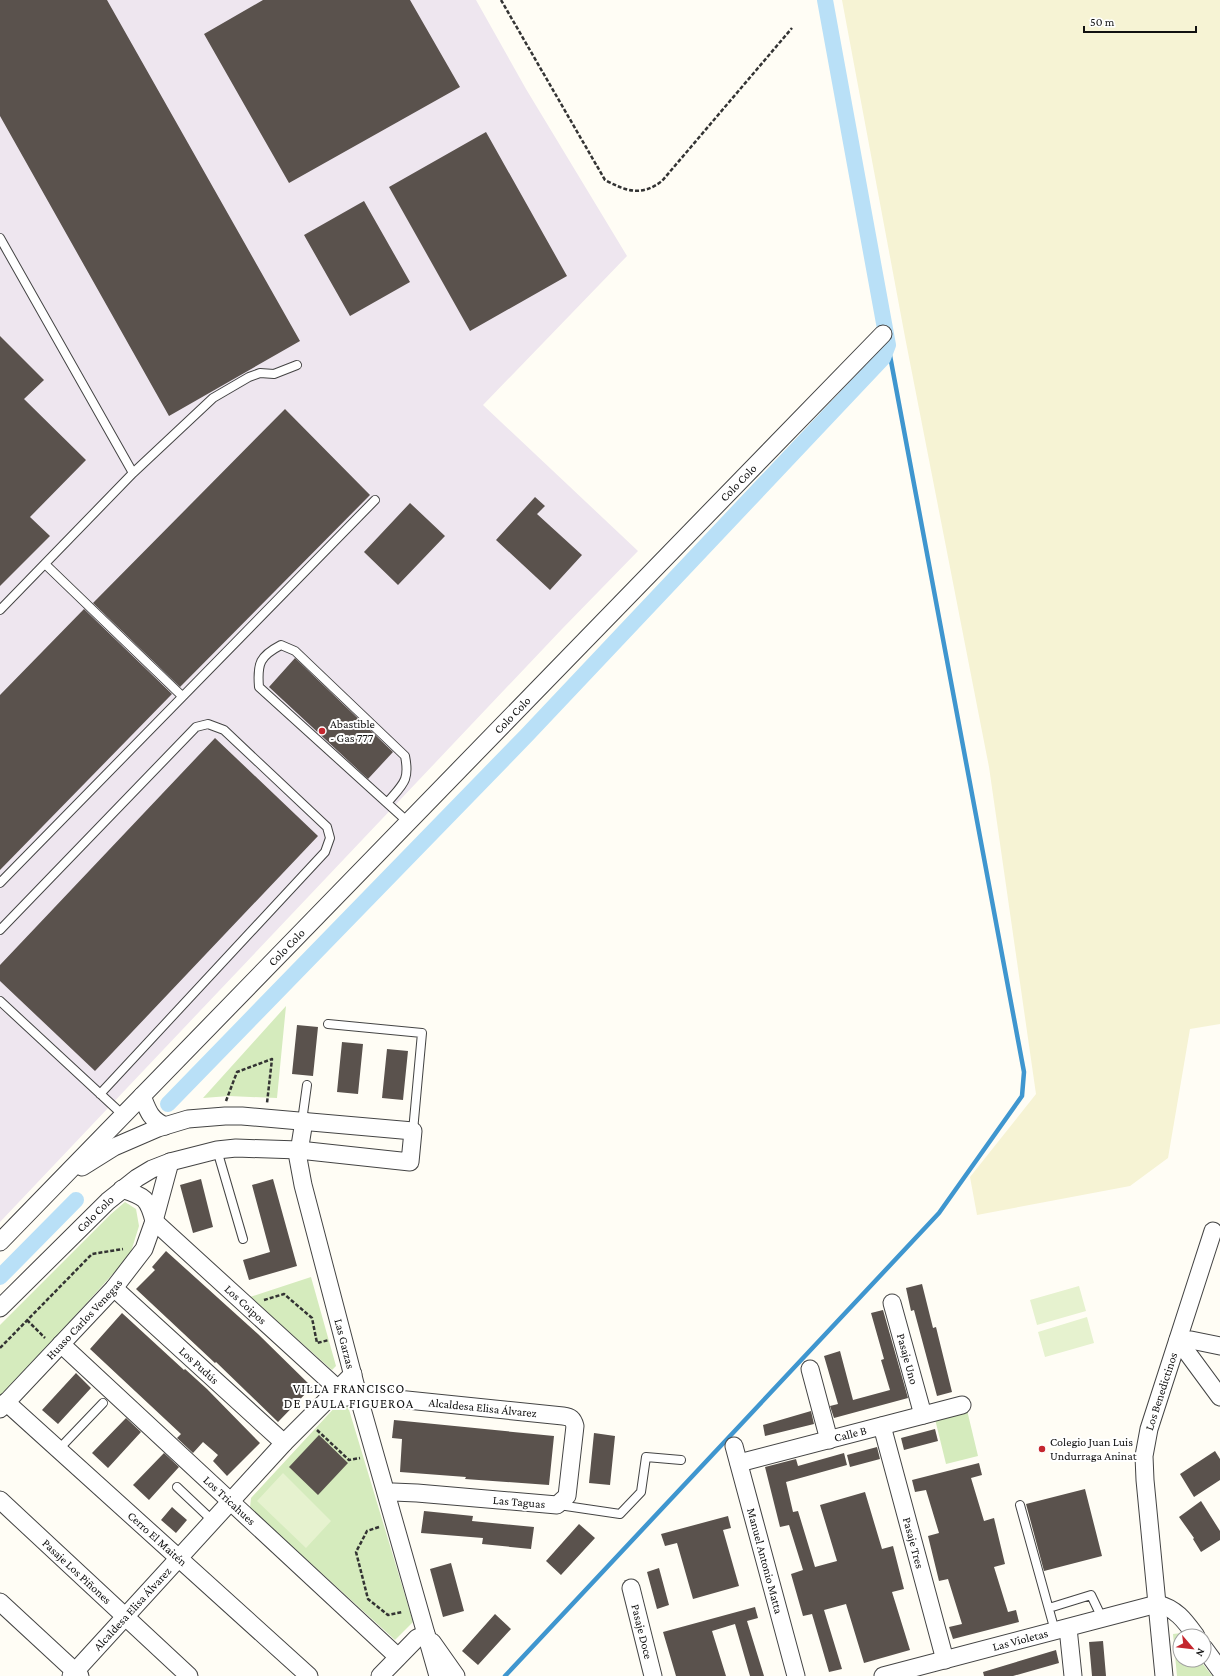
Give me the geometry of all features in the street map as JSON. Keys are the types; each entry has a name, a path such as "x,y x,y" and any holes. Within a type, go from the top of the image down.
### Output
{"street":[{"name":"Colo Colo","path":"0,1242 883,334"},
{"path":"142,1096 148,1112 156,1122 165,1126"},
{"name":"Colo Colo","path":"0,1308 108,1201 122,1189 152,1168 217,1150 236,1148 299,1150 410,1162 413,1131 303,1121 225,1116 188,1119 165,1126 114,1146 57,1184"},
{"name":"Las Garzas","path":"303,1121 299,1150 299,1167 303,1185 358,1395 438,1676"},
{"name":"Huaso Carlos Venegas","path":"3,1405 114,1288 145,1246 154,1221 170,1162"},
{"path":"122,1189 138,1194 149,1203 154,1221"},
{"name":"Los Coipos","path":"154,1221 255,1311 338,1389"},
{"name":"Los Benedictinos","path":"1164,1676 1144,1456 1149,1429 1213,1231"},
{"name":"Los Pudús","path":"114,1288 284,1443"},
{"name":"Pasaje Uno","path":"892,1303 923,1415"},
{"path":"1178,1340 1191,1340 1220,1346"},
{"path":"1178,1340 1220,1397"},
{"name":"Los Tricahues","path":"59,1346 230,1501 398,1657"},
{"path":"810,1369 829,1440"},
{"name":"Alcaldesa Elisa Álvarez","path":"75,1674 125,1615 230,1501 284,1443 353,1374"},
{"name":"Alcaldesa Elisa Álvarez","path":"326,1401 358,1395 569,1416"},
{"name":"Cerro El Maitén","path":"3,1405 58,1449 309,1676"},
{"name":"Calle B","path":"739,1463 962,1405"},
{"name":"Las Taguas","path":"387,1494 393,1492 557,1505 567,1496 575,1426 573,1420 569,1416"},
{"name":"Pasaje Tres","path":"882,1426 945,1660"},
{"name":"Manuel Antonio Matta","path":"734,1446 796,1676"},
{"name":"Pasaje Los Piñones","path":"0,1500 190,1676"},
{"name":"Pasaje Doce","path":"631,1588 653,1676"},
{"path":"0,1602 75,1674"},
{"path":"1157,1604 1169,1607 1180,1614 1190,1628"},
{"name":"Las Violetas","path":"884,1676 1157,1604"},
{"path":"1061,1629 1073,1676"},
{"path":"380,1676 417,1638 426,1634"},
{"name":"Las Garzas","path":"426,1634 456,1676"},
{"path":"1212,1659 1220,1670"}],"lane":[{"path":"0,238 133,473"},
{"path":"0,610 133,473 213,398 249,376 260,373 274,374 297,365"},
{"path":"0,882 375,500"},
{"path":"45,564 182,696"},
{"path":"387,803 405,782 408,771 406,756 295,651 281,645 267,653 258,669 259,686 387,803 408,822"},
{"path":"0,930 196,728 208,724 224,730 328,827 330,838 325,852 100,1094"},
{"path":"0,1001 123,1115"},
{"path":"328,1024 422,1033 413,1131"},
{"path":"303,1121 307,1085"},
{"path":"217,1150 243,1238"},
{"path":"58,1449 103,1403"},
{"path":"557,1505 620,1514 641,1492 646,1457 681,1460"},
{"path":"177,1487 212,1521"},
{"path":"1020,1505 1049,1608 1061,1629"},
{"path":"1049,1608 1091,1595 1102,1618"}],"path":[{"path":"501,0 605,180 621,189 630,191 648,189 662,180 792,28"},
{"path":"225,1103 237,1072 272,1059 267,1104"},
{"path":"0,1348 92,1254 145,1246"},
{"path":"255,1311 264,1300 284,1294 312,1318 317,1343 329,1340"},
{"path":"27,1320 59,1346"},
{"path":"313,1427 349,1460 360,1458"},
{"path":"379,1527 367,1531 356,1552 368,1599 388,1615 402,1612"}],"shaded area":[{"path":"0,0 476,0 526,89 627,256 483,405 638,551 562,629 0,1222"},
{"path":"842,0 1220,0 1220,1024 1190,1029 1168,1158 1130,1186 977,1215 970,1177 1036,1094 989,767 905,337"}],"green space":[{"path":"286,1006 277,1098 229,1096 203,1098"},
{"path":"125,1202 136,1209 139,1226 130,1255 0,1399 0,1325 111,1214"},
{"path":"311,1277 336,1366 332,1370 250,1297"},
{"path":"1079,1286 1086,1311 1037,1325 1030,1300"},
{"path":"1087,1317 1094,1343 1045,1357 1038,1332"},
{"path":"347,1403 413,1622 395,1640 250,1508 251,1498 338,1404"},
{"path":"967,1410 978,1456 946,1464 935,1419"},
{"path":"283,1473 331,1521 306,1548 257,1501"},
{"path":"1176,1668 1206,1668 1212,1676 1177,1676"}],"building":[{"path":"0,0 107,0 300,341 169,416 0,116"},
{"path":"263,0 410,0 460,87 289,183 204,34"},
{"path":"486,132 567,276 470,331 389,187"},
{"path":"364,201 410,282 350,316 304,235"},
{"path":"0,336 44,380 24,399 86,460 30,517 50,536 0,586"},
{"path":"285,409 370,495 180,687 93,603"},
{"path":"535,497 545,506 537,514 582,555 550,590 496,540"},
{"path":"410,503 445,536 398,585 364,552"},
{"path":"84,609 172,694 0,870 0,695"},
{"path":"295,658 393,752 368,779 269,687"},
{"path":"215,738 318,836 95,1071 0,981 0,965"},
{"path":"297,1025 318,1027 313,1076 292,1074"},
{"path":"342,1042 363,1044 358,1094 337,1092"},
{"path":"387,1049 408,1051 403,1100 382,1098"},
{"path":"201,1179 213,1227 193,1233 180,1185"},
{"path":"273,1179 297,1266 249,1280 243,1260 270,1252 252,1185"},
{"path":"166,1251 258,1334 312,1387 278,1422 216,1362 215,1363 136,1289 155,1270 152,1267"},
{"path":"922,1284 933,1328 936,1327 952,1392 937,1396 914,1310 911,1311 906,1288"},
{"path":"883,1310 908,1398 834,1418 830,1406 838,1404 824,1356 840,1351 853,1400 890,1390 881,1360 884,1359 871,1313"},
{"path":"122,1313 207,1389 260,1443 227,1476 213,1461 218,1455 203,1442 193,1453 177,1438 181,1434 90,1349"},
{"path":"76,1373 91,1388 58,1424 42,1410"},
{"path":"811,1411 814,1424 765,1436 763,1425"},
{"path":"126,1418 141,1432 108,1468 92,1453"},
{"path":"394,1420 554,1436 549,1485 465,1479 466,1477 400,1472 402,1439 392,1438"},
{"path":"935,1429 938,1441 904,1450 901,1438"},
{"path":"594,1433 615,1436 610,1485 589,1483"},
{"path":"319,1435 348,1463 318,1495 289,1467"},
{"path":"877,1447 880,1459 850,1467 847,1455"},
{"path":"1215,1451 1220,1459 1220,1480 1194,1497 1180,1474"},
{"path":"164,1453 179,1467 149,1500 133,1485"},
{"path":"844,1453 847,1465 786,1482 793,1512 798,1511 815,1567 837,1561 820,1505 865,1492 882,1549 893,1546 904,1589 892,1592 910,1650 864,1663 846,1604 824,1610 842,1669 829,1672 812,1614 803,1616 791,1574 803,1570 789,1525 780,1527 765,1467 796,1459 798,1466"},
{"path":"979,1463 982,1475 971,1478 984,1521 994,1518 1005,1564 994,1567 1008,1612 1016,1610 1019,1622 953,1639 949,1627 962,1624 948,1579 939,1581 928,1536 939,1533 926,1490 915,1492 912,1480"},
{"path":"1085,1489 1102,1556 1044,1571 1026,1504"},
{"path":"1201,1501 1220,1531 1220,1540 1201,1552 1193,1539 1194,1538 1179,1517"},
{"path":"172,1507 187,1520 176,1533 161,1520"},
{"path":"424,1511 473,1516 472,1521 534,1527 531,1549 482,1544 483,1538 421,1533"},
{"path":"728,1516 731,1528 723,1530 739,1586 693,1599 677,1543 665,1546 661,1534"},
{"path":"579,1524 595,1538 561,1575 546,1561"},
{"path":"451,1563 464,1611 443,1617 430,1569"},
{"path":"659,1568 669,1605 657,1609 647,1572"},
{"path":"755,1607 758,1618 747,1621 764,1676 750,1676 735,1624 712,1631 726,1676 676,1676 663,1632"},
{"path":"495,1614 511,1629 478,1665 462,1651"},
{"path":"1103,1641 1106,1676 1092,1676 1089,1642"},
{"path":"1056,1650 1059,1663 1013,1676 984,1676 983,1672"}],"waterway":[{"path":"168,1104 526,736 883,358 888,345 825,0"},
{"path":"505,1676 939,1213 1022,1096 1024,1072 888,345"},
{"path":"0,1277 76,1200"}],"place":[{"name":"Abastible - Gas 777","path":"322,731"},
{"name":"Colegio Juan Luis Undurraga Aninat","path":"1042,1449"}],"district":[{"name":"VILLA FRANCISCO DE PAULA FIGUEROA","path":"349,1396"}]}
